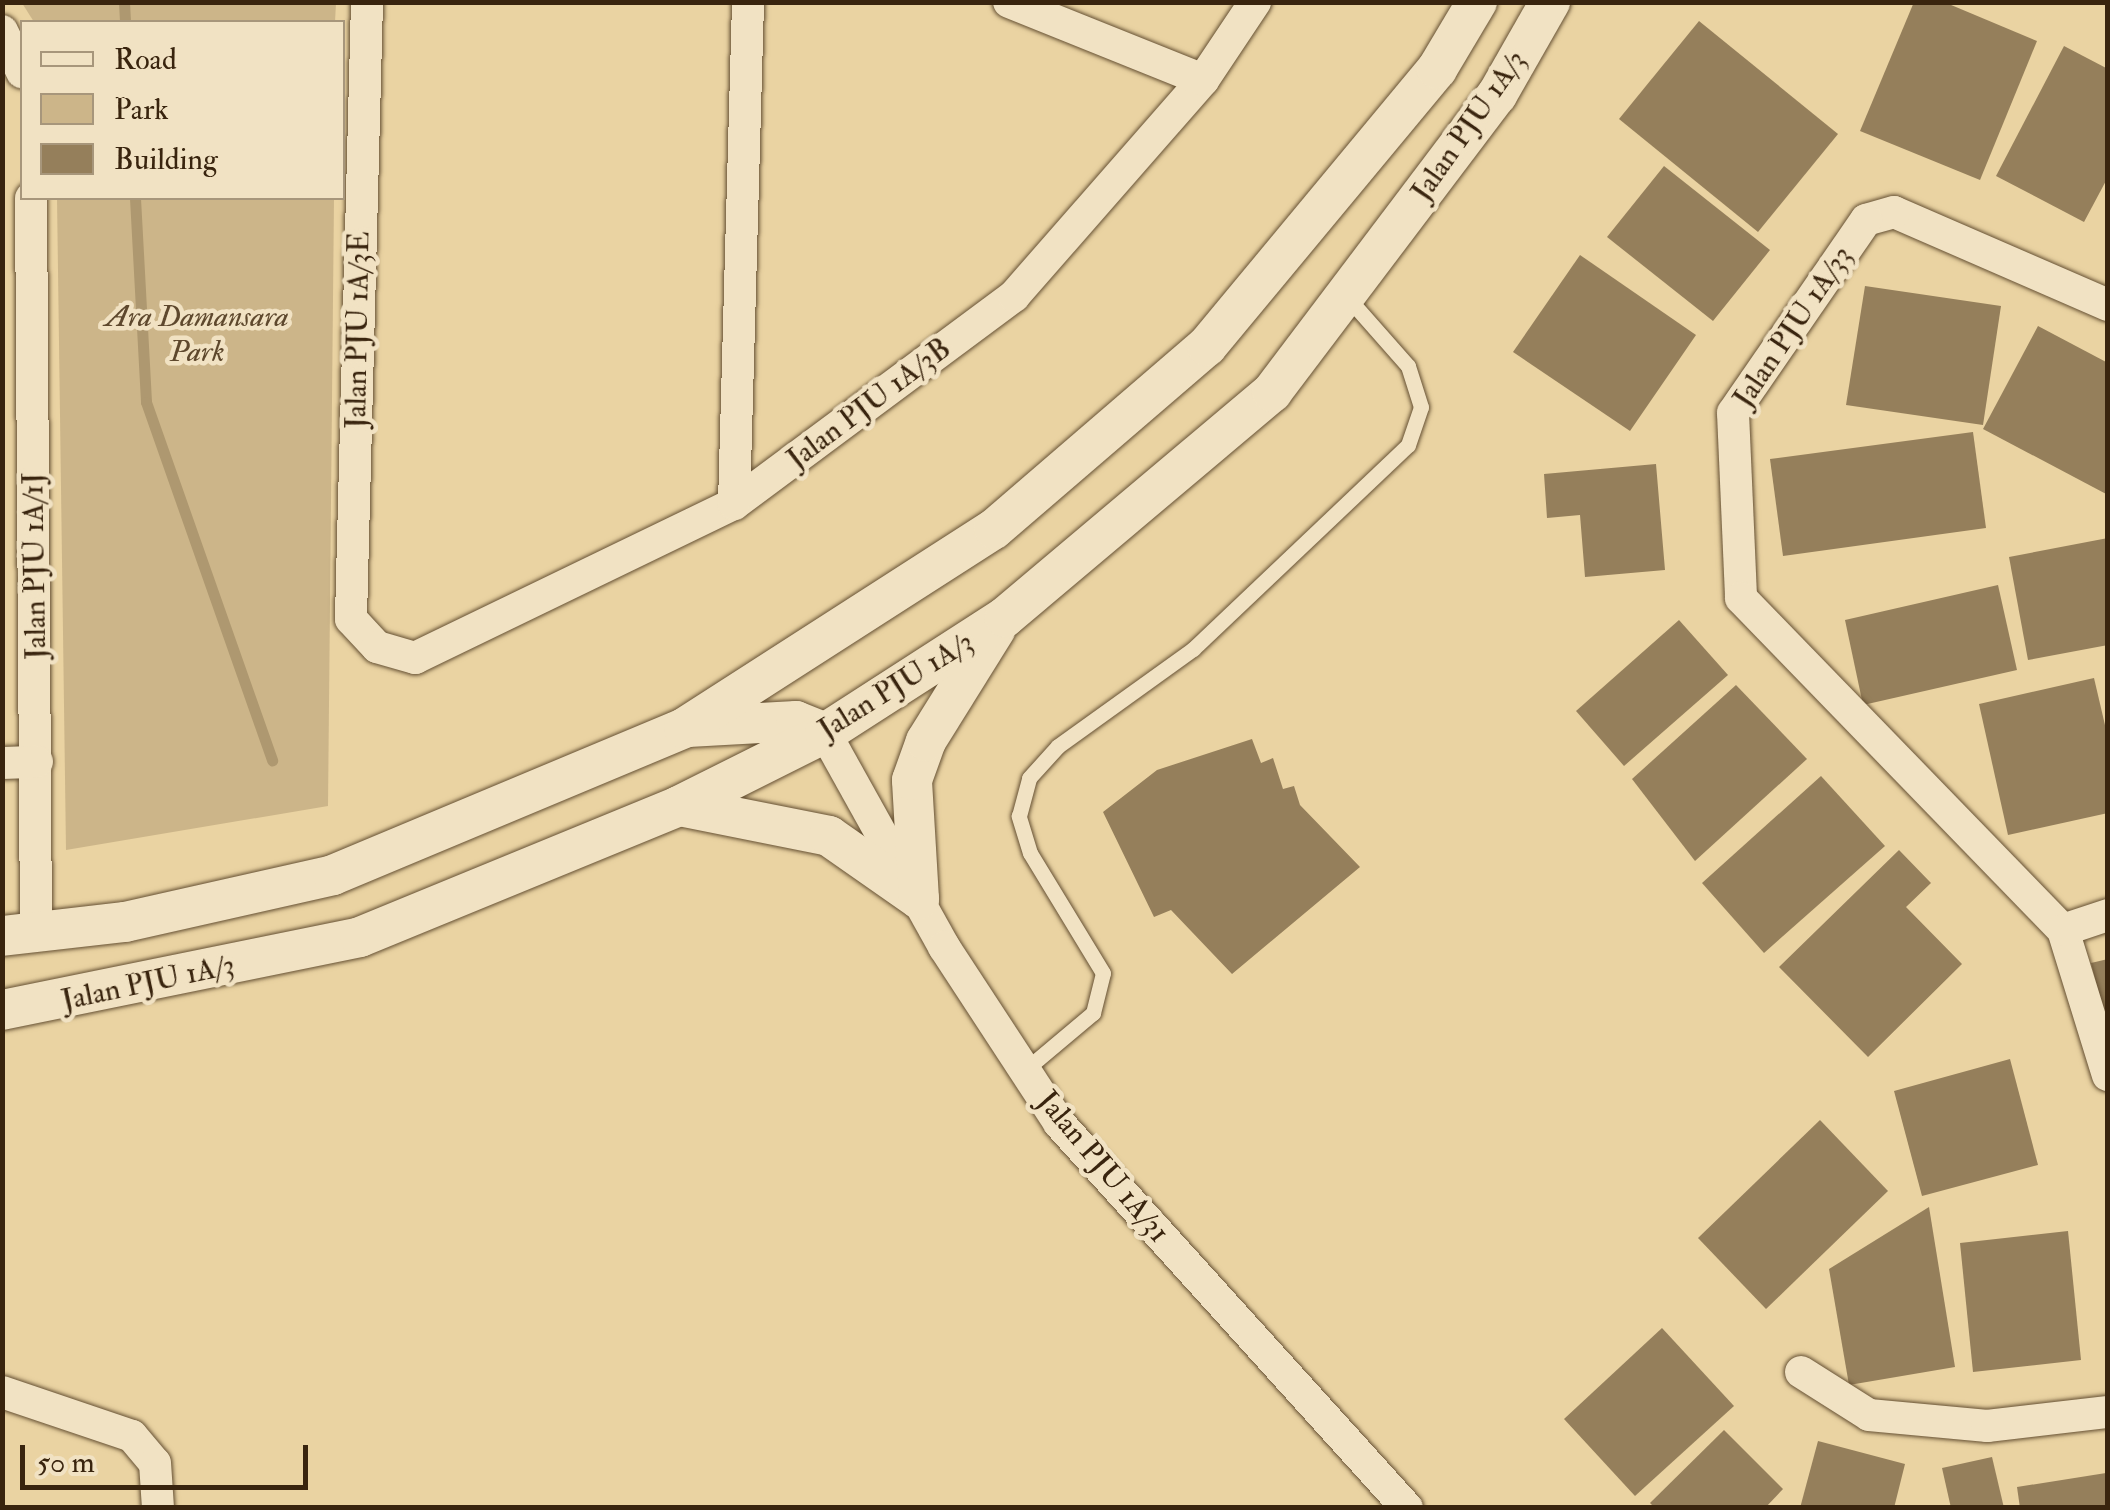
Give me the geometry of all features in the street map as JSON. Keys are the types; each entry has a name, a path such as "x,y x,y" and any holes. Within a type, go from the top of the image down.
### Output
{"street":[{"name":"Jalan PJU 1A/3E","path":"366,2 351,619 378,647"},
{"path":"734,504 748,2"},
{"path":"1009,2 1203,80"},
{"name":"Jalan PJU 1A/3B","path":"378,647 415,658 734,504 1014,296 1203,80 1254,2"},
{"name":"Jalan PJU 1A/3","path":"19,935 125,922 333,875 684,728 994,529 1207,346 1438,68 1477,2"},
{"name":"Jalan PJU 1A/3","path":"2,1010 360,936 679,806 825,733 1005,616 1272,392 1498,96 1550,2"},
{"name":"Jalan PJU 1A/1J","path":"19,935 37,762 32,200"},
{"name":"Jalan PJU 1A/33","path":"2108,305 1894,212 1866,220 1733,412 1741,598 2063,930 2108,1074"},
{"path":"919,898 912,780 945,707 1005,616"},
{"path":"684,728 796,721 825,733"},
{"name":"Jalan PJU 1A/31","path":"825,733 919,898 1059,1124 1402,1506"},
{"path":"2,763 37,762"},
{"path":"679,806 830,836 919,898"},
{"path":"2063,930 2108,916"},
{"path":"1801,1372 1869,1415 1987,1426 2108,1412"},
{"path":"2,1392 132,1436 155,1463 158,1508"}],"lane":[{"path":"1025,1070 1093,1013 1103,973 1030,853 1019,816 1029,778 1058,746 1193,649 1408,445 1421,406 1408,366 1346,296"}],"green space":[{"path":"22,3 336,3 335,20 33,20"},
{"name":"Ara Damansara Park","path":"57,200 334,200 328,806 66,850"}],"building":[{"path":"1914,2 1944,2 2037,41 1980,180 1860,131"},
{"path":"1699,21 1838,134 1758,232 1619,119"},
{"path":"2064,46 2108,69 2108,177 2084,222 1996,176"},
{"path":"1664,166 1770,250 1713,321 1607,237"},
{"path":"1580,255 1696,335 1630,431 1513,352"},
{"path":"1865,286 2001,306 1983,425 1846,405"},
{"path":"2038,326 2108,363 2108,495 1983,429"},
{"path":"1973,432 1986,528 1783,556 1770,459"},
{"path":"1656,464 1665,570 1585,577 1580,515 1547,518 1544,474"},
{"path":"2108,538 2108,645 2028,660 2009,557"},
{"path":"1998,585 2017,670 1863,705 1845,620"},
{"path":"1679,620 1728,675 1624,766 1576,711"},
{"path":"2094,678 2108,738 2108,813 2008,835 1979,704"},
{"path":"1736,685 1807,759 1695,861 1632,779"},
{"path":"1252,739 1261,763 1273,758 1283,789 1294,786 1300,805 1360,867 1232,974 1171,910 1154,917 1103,812 1157,770"},
{"path":"1821,776 1885,846 1764,953 1702,883"},
{"path":"1899,850 1931,883 1906,907 1962,964 1868,1057 1779,967"},
{"path":"2108,959 2108,1020 2106,1021 2091,963"},
{"path":"2010,1059 2038,1165 1922,1196 1894,1091"},
{"path":"1820,1120 1888,1191 1766,1309 1698,1238"},
{"path":"1929,1207 1955,1367 1849,1385 1829,1269"},
{"path":"2068,1231 2081,1360 1973,1372 1960,1243"},
{"path":"1662,1328 1734,1406 1635,1496 1564,1419"},
{"path":"1724,1430 1783,1489 1765,1508 1655,1508 1650,1503"},
{"path":"1818,1441 1905,1464 1894,1508 1800,1508"},
{"path":"1992,1457 2004,1508 1951,1508 1942,1468"},
{"path":"2106,1473 2108,1508 2020,1508 2017,1487"}],"waterway":[{"path":"124,2 125,20"},
{"path":"135,200 146,402 272,760"}]}
